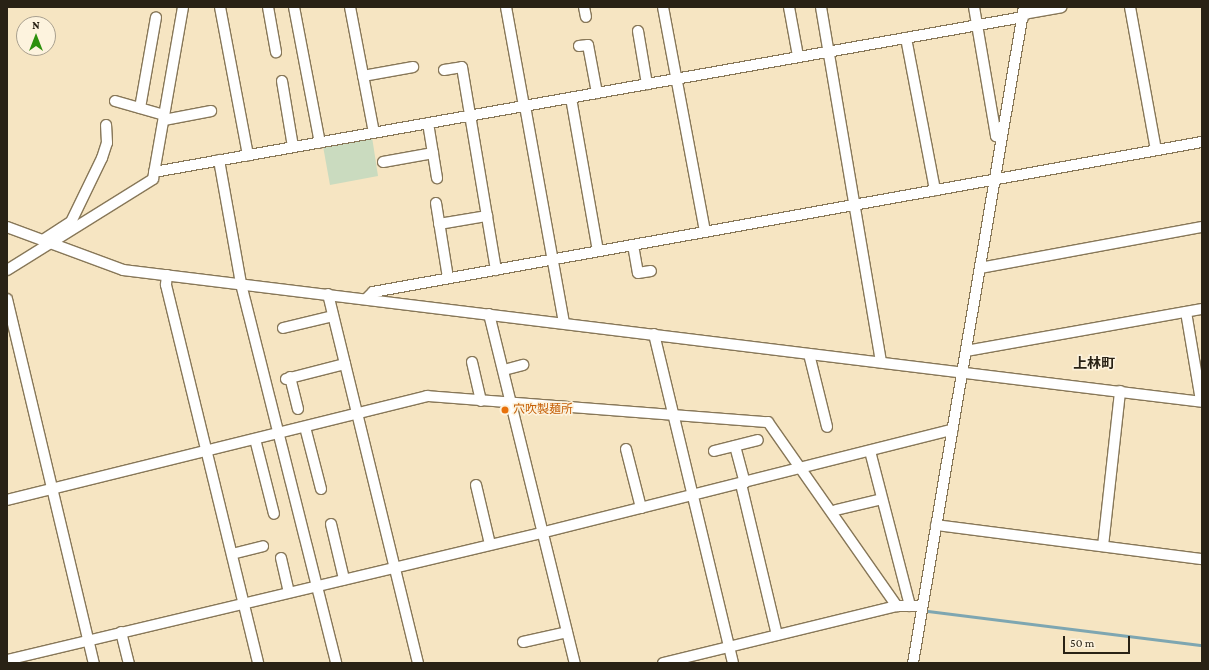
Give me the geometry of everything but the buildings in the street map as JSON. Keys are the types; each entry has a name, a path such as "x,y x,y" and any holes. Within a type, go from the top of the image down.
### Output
{"street":[{"path":"220,7 248,155"},
{"path":"268,7 276,52"},
{"path":"294,7 320,143"},
{"path":"350,7 374,133"},
{"path":"506,7 564,323"},
{"path":"663,7 705,232"},
{"path":"789,7 798,56"},
{"path":"821,7 830,50 881,362"},
{"path":"974,7 996,136 1002,137"},
{"path":"154,172 571,98 830,50 906,38 977,25 1023,13 1061,7"},
{"path":"1130,7 1156,150"},
{"path":"47,241 153,179 185,8"},
{"path":"913,663 1023,13"},
{"path":"140,108 156,17"},
{"path":"638,31 647,84"},
{"path":"906,38 935,190"},
{"path":"579,46 588,45 597,93"},
{"path":"444,70 462,66 469,116 496,270"},
{"path":"363,76 413,67"},
{"path":"282,81 293,147"},
{"path":"571,98 598,251"},
{"path":"115,101 164,117 211,111"},
{"path":"428,123 437,178"},
{"path":"7,270 71,222 102,158 107,143 106,125"},
{"path":"366,299 373,292 856,206 935,190 1202,142"},
{"path":"382,162 433,153"},
{"path":"219,160 241,284 318,585 336,663"},
{"path":"436,203 448,278"},
{"path":"439,224 487,216"},
{"path":"7,227 123,270 1201,402 1186,312"},
{"path":"980,268 1202,227"},
{"path":"633,245 638,273 651,271"},
{"path":"167,275 166,285 258,663"},
{"path":"328,294 393,567 418,663"},
{"path":"7,299 94,663"},
{"path":"966,351 1202,309"},
{"path":"489,314 545,532 575,663"},
{"path":"283,328 334,316"},
{"path":"654,334 694,495 733,663"},
{"path":"809,354 827,427"},
{"path":"472,362 480,401"},
{"path":"298,409 288,378 345,364"},
{"path":"504,370 523,365"},
{"path":"1103,546 1120,391"},
{"path":"7,500 426,396 513,404 768,422 897,606"},
{"path":"305,426 321,489"},
{"path":"7,660 35,658 88,640 545,532 952,430"},
{"path":"255,439 274,514"},
{"path":"714,451 758,440"},
{"path":"735,446 777,635"},
{"path":"626,449 641,508"},
{"path":"870,451 910,606"},
{"path":"476,485 490,544"},
{"path":"836,510 882,499"},
{"path":"331,524 344,579"},
{"path":"936,525 1202,559"},
{"path":"232,554 264,546"},
{"path":"281,558 289,592"},
{"path":"663,663 897,606 922,606"},
{"path":"121,632 129,663"},
{"path":"523,642 567,632"}],"green space":[{"path":"372,137 378,176 330,185 323,146"}],"waterway":[{"path":"928,611 1202,645"}],"place":[{"name":"穴吹製麺所","path":"505,410"}],"district":[{"name":"上林町","path":"1094,363"}]}
